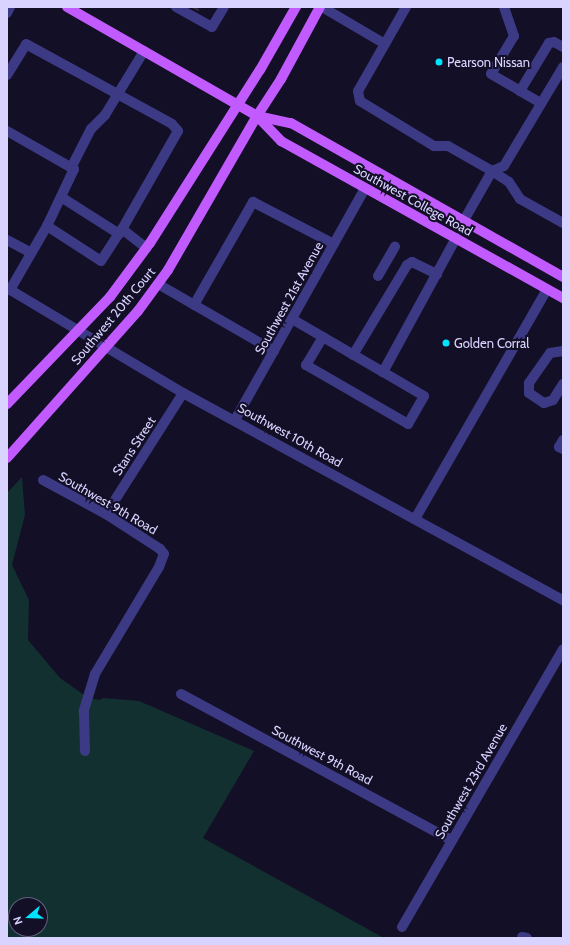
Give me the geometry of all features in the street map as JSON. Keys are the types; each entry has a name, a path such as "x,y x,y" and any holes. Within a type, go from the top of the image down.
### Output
{"main road":[{"name":"Southwest College Road","path":"67,7 80,10 144,51 257,116 281,141 563,298"},
{"name":"Southwest 20th Court","path":"7,404 110,298 146,248 296,7"},
{"name":"Southwest 20th Court","path":"7,458 107,345 158,284 257,116 281,79 321,7"},
{"name":"Southwest College Road","path":"257,116 291,123 463,222 563,277"}],"street":[{"path":"7,13 10,7"},
{"path":"176,7 193,12 212,27 224,7"},
{"path":"321,7 385,44"},
{"path":"406,7 358,91 360,101 434,146 448,146 492,171 509,182 520,199 563,223"},
{"path":"504,7 514,36 491,74 541,103"},
{"path":"520,90 549,42 554,42 563,47"},
{"path":"7,75 26,44 172,124 178,131 120,232 101,261 48,226"},
{"path":"71,168 91,129 105,115 144,51"},
{"path":"463,222 492,171 504,166 563,67"},
{"path":"7,131 74,169 48,226 8,289"},
{"name":"Southwest 21st Avenue","path":"235,420 365,188"},
{"path":"61,197 146,248"},
{"path":"194,305 253,202 334,244"},
{"path":"383,372 456,238"},
{"path":"7,240 31,253"},
{"path":"378,276 395,247"},
{"path":"353,354 407,265 412,262 437,274"},
{"path":"158,284 274,351"},
{"name":"Southwest 10th Road","path":"8,289 107,345 183,393 563,600"},
{"path":"415,519 547,289"},
{"path":"292,319 353,354 424,396 408,424 306,365 323,337"},
{"path":"563,351 550,353 529,383 529,394 544,403 553,400 563,384"},
{"name":"Stans Street","path":"106,514 183,393"},
{"path":"563,440 559,447 563,449"},
{"name":"Southwest 9th Road","path":"44,480 106,514 160,548 164,554 159,567 95,674 84,711 85,751"},
{"name":"Southwest 23rd Avenue","path":"402,927 563,649"},
{"name":"Southwest 9th Road","path":"181,694 451,840"}],"green space":[{"path":"22,477 25,515 12,565 29,600 28,640 60,678 87,697 99,700 104,698 139,701 254,751 203,838 384,938 7,938 7,493"}],"place":[{"name":"Pearson Nissan","path":"439,62"},
{"name":"Golden Corral","path":"446,343"}]}
